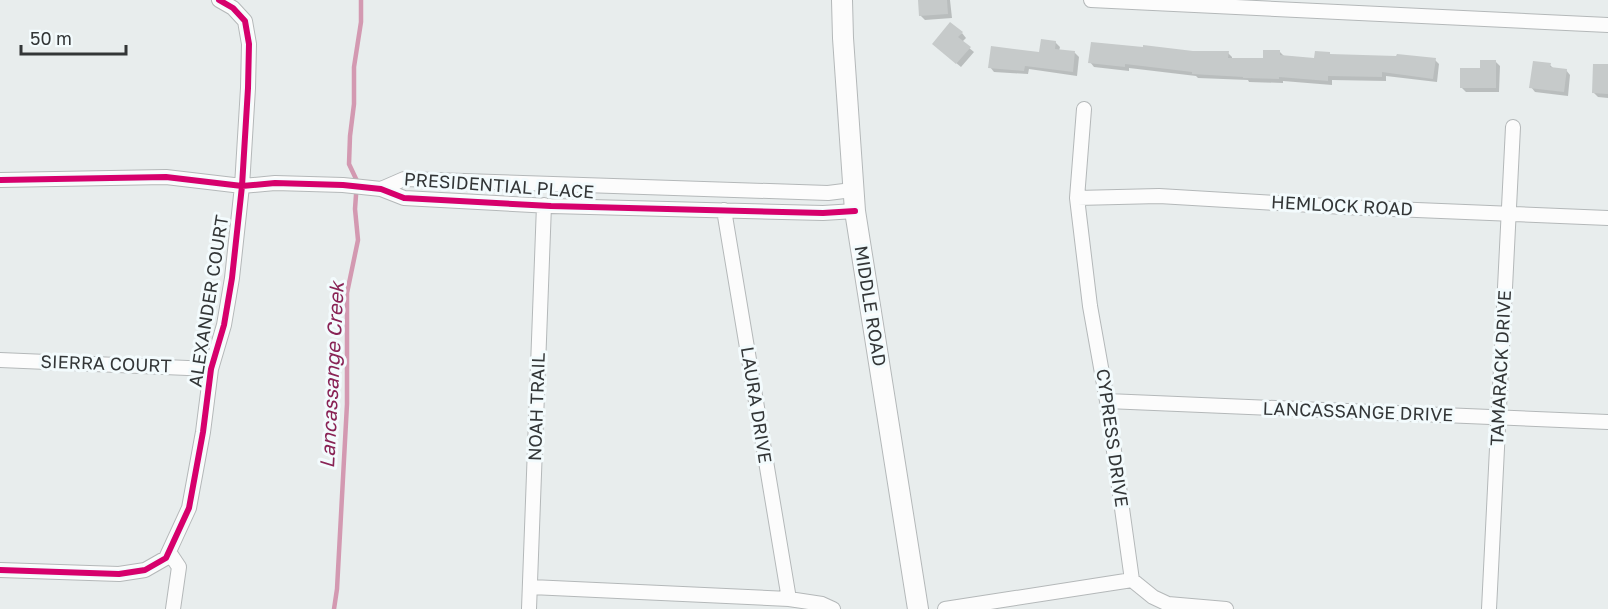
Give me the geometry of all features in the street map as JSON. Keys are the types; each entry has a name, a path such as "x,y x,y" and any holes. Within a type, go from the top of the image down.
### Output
{"main road":[{"name":"MIDDLE ROAD","path":"842,0 852,190 918,609"}],"street":[{"name":"ALEXANDER COURT","path":"167,555 189,508 212,369 224,328 242,186 249,44 245,21 232,8 219,0"},
{"path":"1091,0 1608,25"},
{"name":"CYPRESS DRIVE","path":"1084,109 1077,198 1090,306 1107,401 1132,580"},
{"name":"TAMARACK DRIVE","path":"1489,609 1513,127"},
{"name":"PRESIDENTIAL PLACE","path":"0,180 166,177 242,186 275,183 343,185 381,189 404,198 544,205 823,213 855,211"},
{"name":"PRESIDENTIAL PLACE","path":"381,189 404,179 828,193 852,190"},
{"name":"HEMLOCK ROAD","path":"1077,198 1159,196 1608,219"},
{"name":"NOAH TRAIL","path":"529,609 544,205"},
{"name":"LAURA DRIVE","path":"724,210 789,599"},
{"name":"SIERRA COURT","path":"0,360 212,369"},
{"name":"LANCASSANGE DRIVE","path":"1107,401 1608,422"},
{"path":"0,570 119,574 145,570 167,555 179,567 173,609"},
{"path":"945,609 1132,580 1153,597 1168,604 1226,609"},
{"path":"531,587 789,599 822,604 833,609"}],"building":[{"path":"918,0 947,0 948,14 919,16"},
{"path":"950,22 963,32 958,37 971,47 956,64 932,44"},
{"path":"1041,39 1056,41 1055,49 1075,51 1073,72 1025,66 1024,71 988,68 991,46 1039,52"},
{"path":"1091,42 1193,51 1229,51 1228,58 1263,58 1263,50 1280,50 1280,55 1314,58 1315,51 1330,52 1330,54 1396,56 1397,54 1436,58 1433,79 1382,72 1382,77 1328,76 1328,81 1279,77 1279,79 1243,78 1192,74 1192,72 1125,64 1125,67 1088,63"},
{"path":"1480,60 1496,60 1496,88 1460,88 1460,68 1480,68"},
{"path":"1533,61 1551,63 1550,67 1567,69 1564,92 1529,88"},
{"path":"1593,64 1608,64 1608,94 1592,93"}],"waterway":[{"name":"Lancassange Creek","path":"334,609 347,404 347,293 358,240 355,209 357,181 349,164 354,104 354,67 361,22 361,0"}],"cycle path":[{"path":"0,570 119,574 145,570 166,558 189,508 203,432 211,369 224,325 232,278 242,186 248,88 249,44 245,21 233,8 219,0"},
{"path":"0,180 166,177 242,186 275,183 343,185 381,189 404,198 551,206 823,213 855,211"}]}
